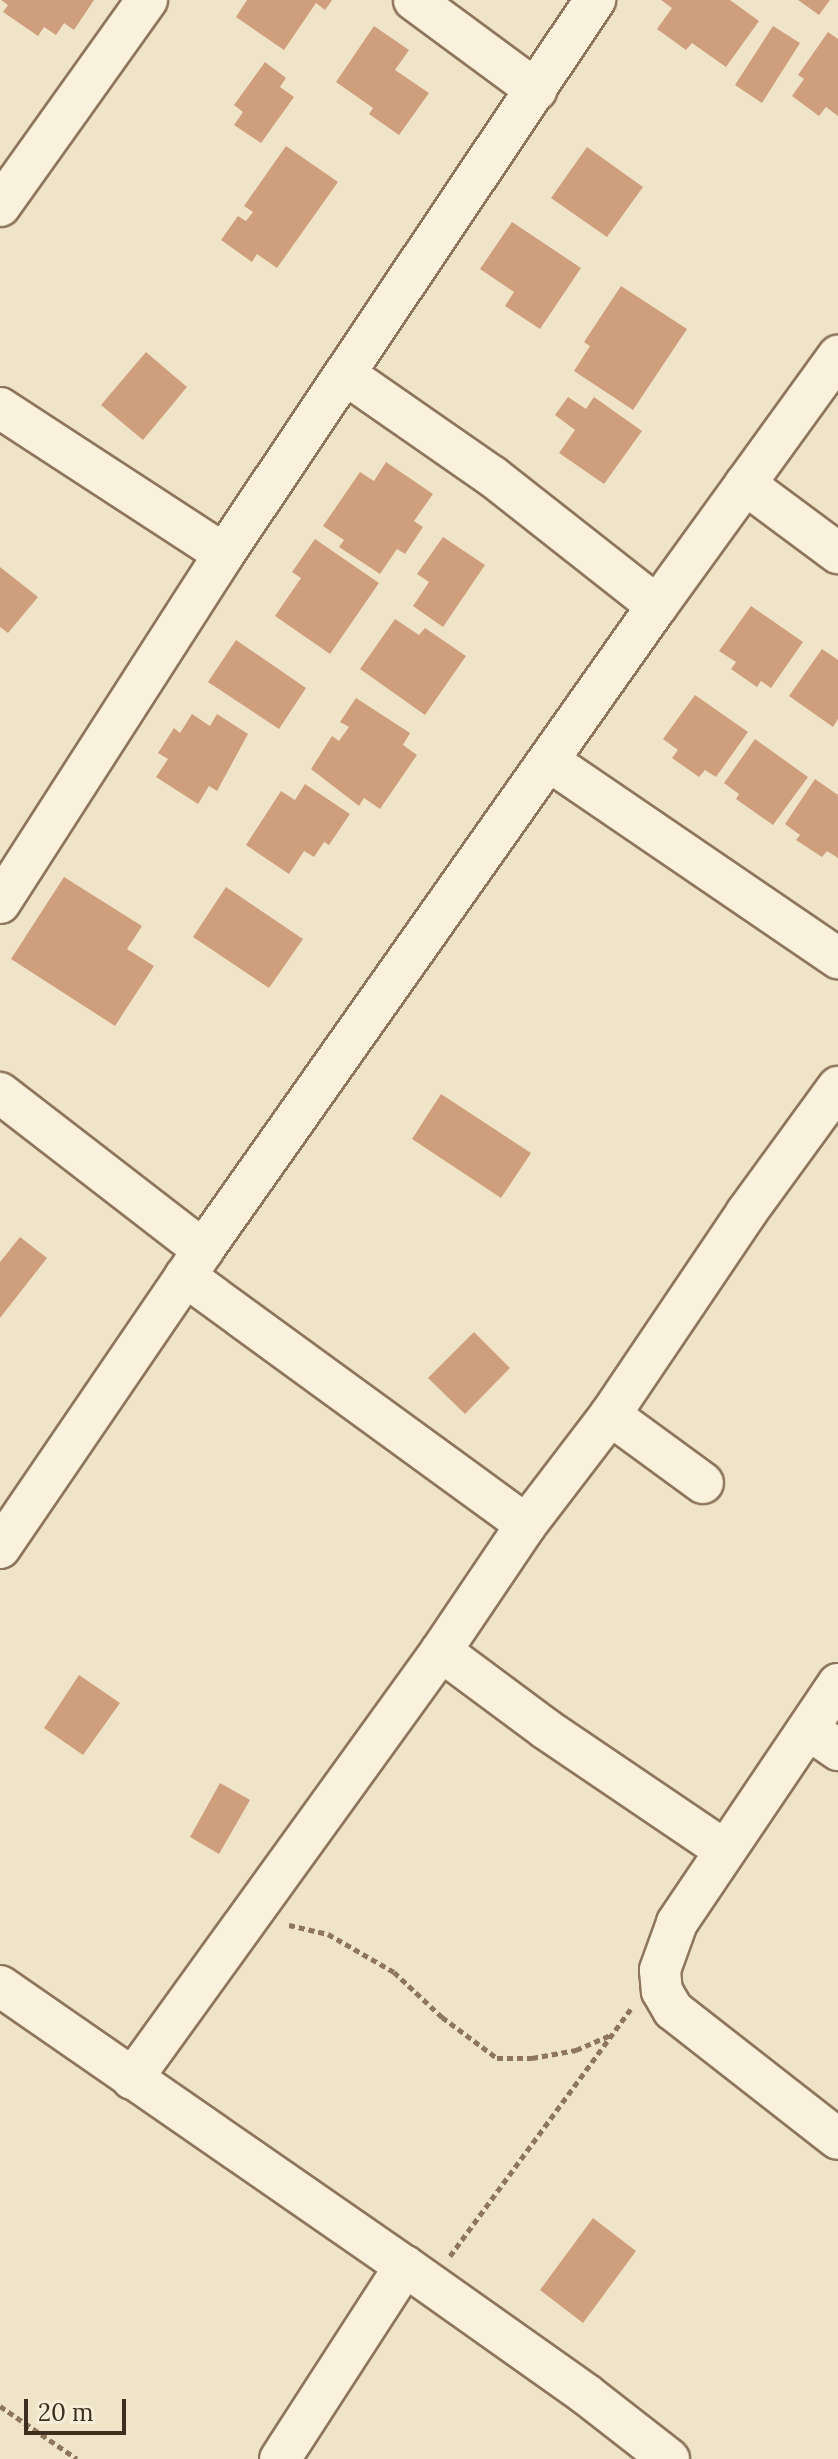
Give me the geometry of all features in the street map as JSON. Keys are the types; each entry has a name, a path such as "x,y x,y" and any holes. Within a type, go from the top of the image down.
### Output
{"street":[{"path":"0,206 147,0"},
{"path":"414,0 536,90"},
{"path":"0,903 224,554 595,0"},
{"path":"0,1548 194,1263 657,606 838,356"},
{"path":"345,374 492,476 657,606"},
{"path":"0,408 224,554"},
{"path":"745,484 838,553"},
{"path":"549,761 838,958"},
{"path":"132,2079 441,1651 526,1525 610,1415 746,1213 838,1087"},
{"path":"0,1093 194,1263 526,1525"},
{"path":"610,1415 703,1483"},
{"path":"441,1651 546,1729 723,1849"},
{"path":"838,1684 823,1739 723,1849 677,1923 660,1970 662,1991 673,2010 838,2139"},
{"path":"0,1986 587,2395 669,2459"},
{"path":"280,2459 417,2275"}],"path":[{"path":"249,1916 328,1934 394,1972 442,2017 497,2058 532,2058 576,2050 613,2034"},
{"path":"417,2275 613,2034 660,1970"},
{"path":"0,2406 77,2459"}],"building":[{"path":"1,0 94,0 74,30 64,23 56,35 44,27 38,36 3,12 8,5"},
{"path":"247,0 332,0 325,10 316,3 284,50 236,17"},
{"path":"661,0 730,0 759,21 726,67 692,43 686,50 657,29 672,8"},
{"path":"798,0 830,0 819,15"},
{"path":"374,26 409,50 395,70 429,93 399,135 369,114 373,108 336,82"},
{"path":"773,26 800,43 762,103 735,85"},
{"path":"828,32 838,39 838,116 826,107 819,116 792,96 804,79 798,75"},
{"path":"265,62 286,78 280,87 294,97 261,143 234,125 243,112 234,105"},
{"path":"286,146 338,182 277,268 257,254 252,262 221,240 238,216 246,221 253,212 244,206"},
{"path":"587,147 643,187 607,237 551,198"},
{"path":"512,222 581,268 540,329 505,306 514,292 480,269"},
{"path":"621,286 687,329 633,410 574,371 590,346 584,342"},
{"path":"146,352 187,387 143,440 101,405"},
{"path":"568,397 586,409 594,397 642,431 604,484 559,453 575,430 555,415"},
{"path":"386,462 433,494 414,521 423,527 405,554 397,549 380,574 339,547 344,540 323,526 360,472 374,481"},
{"path":"443,537 485,565 443,627 413,606 429,582 417,574"},
{"path":"315,539 379,583 330,654 275,616 301,578 292,572"},
{"path":"0,567 38,597 8,633 0,627"},
{"path":"751,606 803,642 771,688 761,681 757,687 731,669 736,662 719,651"},
{"path":"395,619 419,635 425,628 466,656 425,715 360,669"},
{"path":"236,640 306,688 279,729 208,682"},
{"path":"822,649 838,660 838,719 833,727 789,696"},
{"path":"695,695 748,732 716,777 705,770 699,777 672,758 678,750 663,739"},
{"path":"356,698 410,733 403,745 417,755 380,809 364,798 359,806 311,769 332,736 339,741 349,727 340,722"},
{"path":"192,714 210,726 217,714 248,734 217,791 209,786 198,804 156,777 168,759 158,753 174,728 180,733"},
{"path":"755,739 808,777 773,825 736,799 739,794 724,783"},
{"path":"815,779 838,795 838,858 827,851 822,857 796,840 800,835 785,824"},
{"path":"305,784 350,814 329,845 324,842 314,857 304,851 289,874 246,845 281,791 295,800"},
{"path":"64,877 142,926 127,949 154,966 115,1026 11,959"},
{"path":"226,887 303,939 269,988 193,937"},
{"path":"441,1094 531,1153 501,1198 412,1139"},
{"path":"20,1237 47,1258 0,1318 0,1262"},
{"path":"474,1332 510,1368 465,1414 428,1378"},
{"path":"79,1675 120,1703 83,1755 44,1728"},
{"path":"220,1783 250,1800 219,1854 190,1837"},
{"path":"593,2218 636,2251 583,2323 540,2290"}]}
